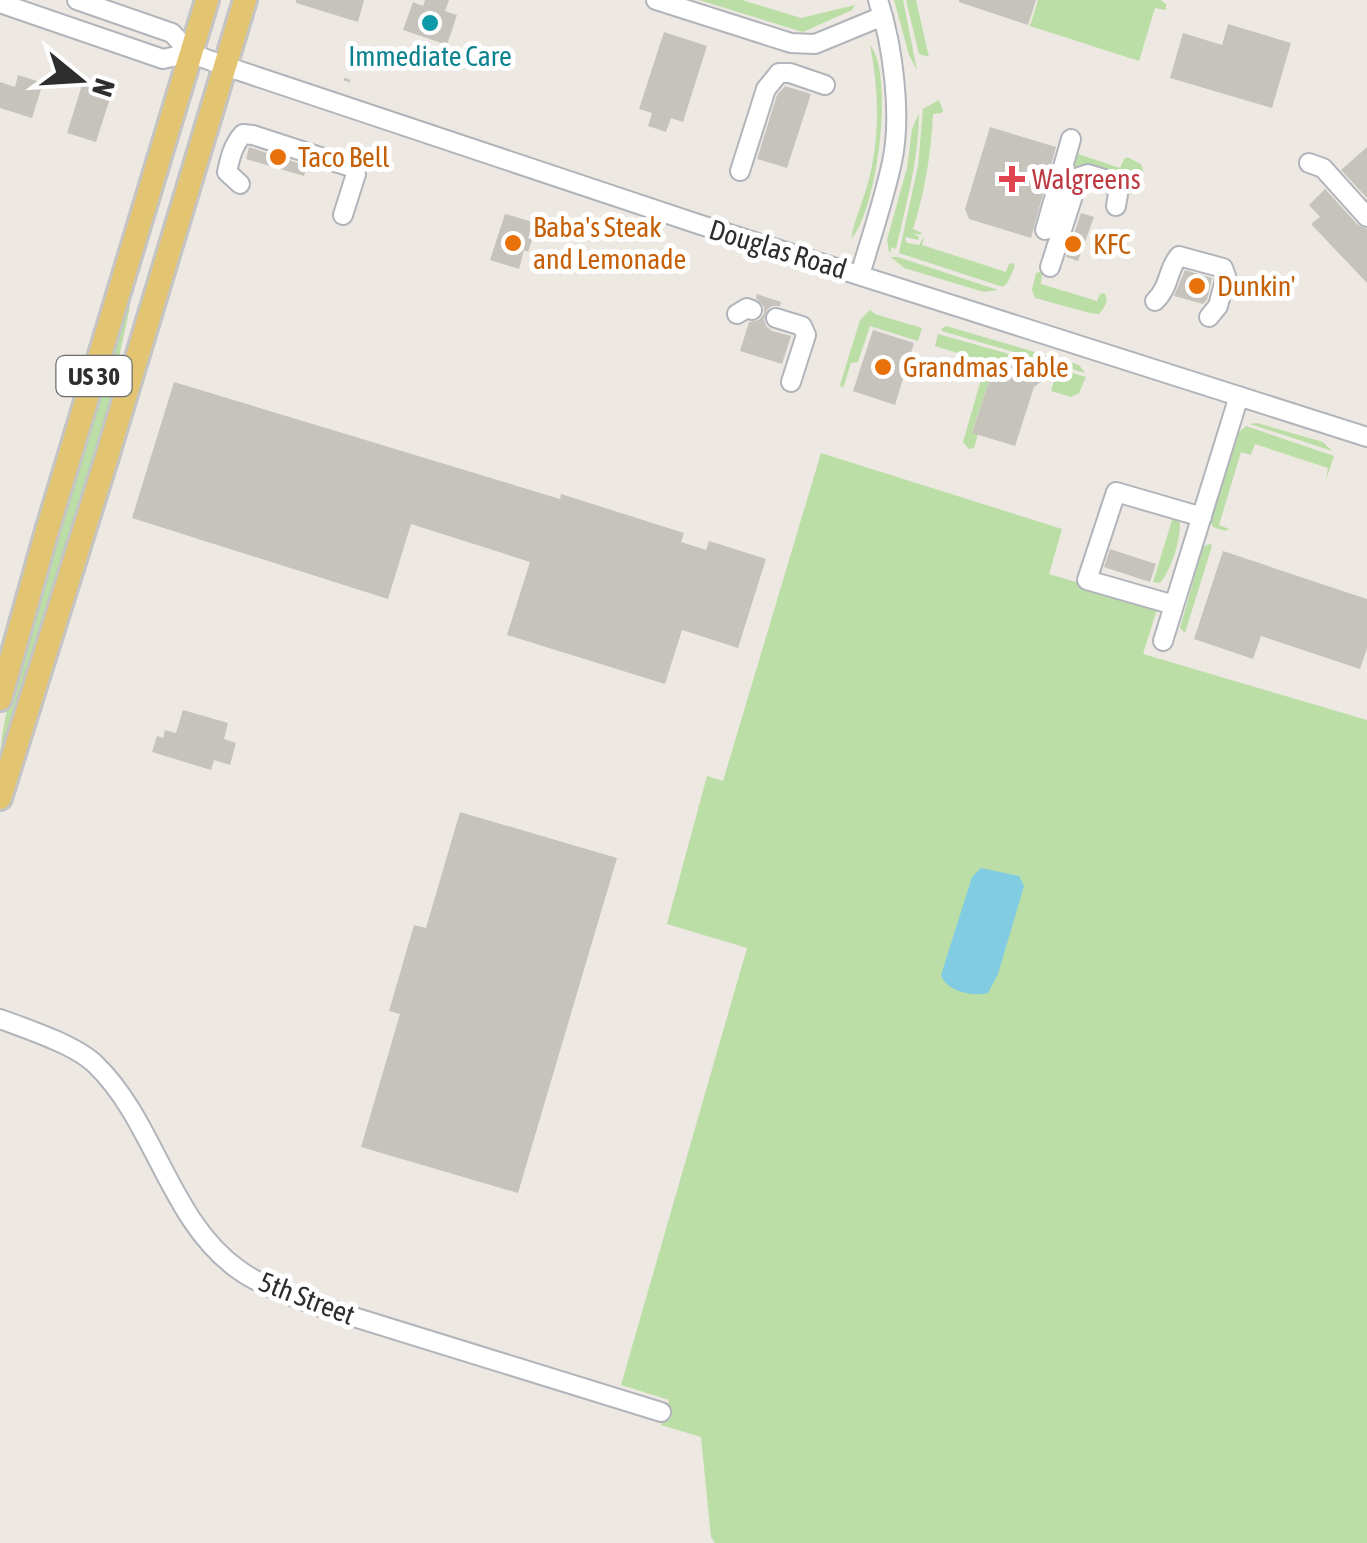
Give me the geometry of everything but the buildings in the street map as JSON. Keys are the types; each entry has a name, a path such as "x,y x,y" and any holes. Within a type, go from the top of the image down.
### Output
{"main road":[{"name":"US 30","path":"0,699 206,0"},
{"name":"US 30","path":"0,798 245,0"}],"street":[{"name":"Douglas Road","path":"77,0 172,34 190,54 225,66 663,212 1367,437"},
{"path":"656,0 791,43 816,44 880,8 897,98 893,159 860,275"},
{"name":"Douglas Road","path":"0,3 163,60 190,54"},
{"path":"740,171 766,88 779,73 826,85"},
{"path":"240,184 227,172 229,160 242,134 252,135 354,168 356,174 343,215"},
{"path":"1045,230 1071,140"},
{"path":"1309,163 1324,168 1367,217"},
{"path":"1050,267 1079,177 1088,174 1114,182 1116,206"},
{"path":"1155,301 1164,292 1173,262 1179,256 1209,263 1223,268 1226,276 1218,306 1209,317"},
{"path":"776,318 802,326 806,335 790,382"},
{"path":"1163,642 1239,396"},
{"path":"1174,605 1087,580 1116,492 1202,516"},
{"name":"5th Street","path":"0,1019 93,1061 122,1093 189,1215 238,1270 315,1305 662,1412"}],"path":[{"path":"344,78 350,81"}],"green space":[{"path":"699,0 742,0 801,18 855,5 852,10 803,32"},
{"path":"894,0 903,0 917,70 909,55"},
{"path":"906,0 916,0 929,57 919,54"},
{"path":"1038,0 1161,0 1166,10 1155,8 1139,61 1030,26"},
{"path":"870,45 881,84 880,143 868,201 851,239 869,179 877,129"},
{"path":"939,100 943,110 933,114 927,172 913,229 922,233 913,233 918,240 905,239 919,245 924,236 922,245 1006,272 1013,263 1003,287 899,253 918,166 923,109"},
{"path":"919,113 908,198 896,249 891,247 889,252 887,240"},
{"path":"1078,154 1120,168 1127,157 1141,164 1144,173 1138,190 1129,194 1088,166 1046,254 1044,252"},
{"path":"891,257 998,290 984,292 904,268"},
{"path":"1039,272 1041,284 1097,301 1104,293 1104,307 1099,314 1090,313 1035,298 1032,290"},
{"path":"126,306 130,307 98,453 0,766 12,690"},
{"path":"870,310 922,328 918,341 870,326 858,362 851,363 843,388 840,385 860,320"},
{"path":"946,326 1079,365 1085,373 942,331"},
{"path":"938,334 1055,367 1052,378 996,361 972,432 978,434 974,448 969,449 963,442 986,362 935,346"},
{"path":"1058,369 1086,377 1079,393 1071,397 1051,391"},
{"path":"1250,424 1323,442 1332,451"},
{"path":"1246,426 1334,456 1326,480 1328,468 1255,444 1251,455 1241,452 1219,525 1229,529 1225,531 1213,527 1210,521 1237,434"},
{"path":"821,453 1062,529 1049,574 1158,606 1143,654 1367,720 1367,1543 715,1543 711,1537 701,1437 661,1425 669,1400 621,1385 747,948 667,924 707,776 723,781"},
{"path":"1173,517 1180,523 1179,538 1168,570 1160,583 1153,582"},
{"path":"1209,544 1211,549 1185,633 1180,628 1203,547"}],"water":[{"path":"981,868 1019,876 1024,886 998,974 988,993 975,994 954,989 941,975 972,877"}],"place":[{"name":"Immediate Care","path":"430,23"},
{"name":"Taco Bell","path":"278,157"},
{"name":"Walgreens","path":"1012,179"},
{"name":"Baba's Steak and Lemonade","path":"513,243"},
{"name":"KFC","path":"1073,244"},
{"name":"Dunkin'","path":"1197,286"},
{"name":"Grandmas Table","path":"883,367"}]}
